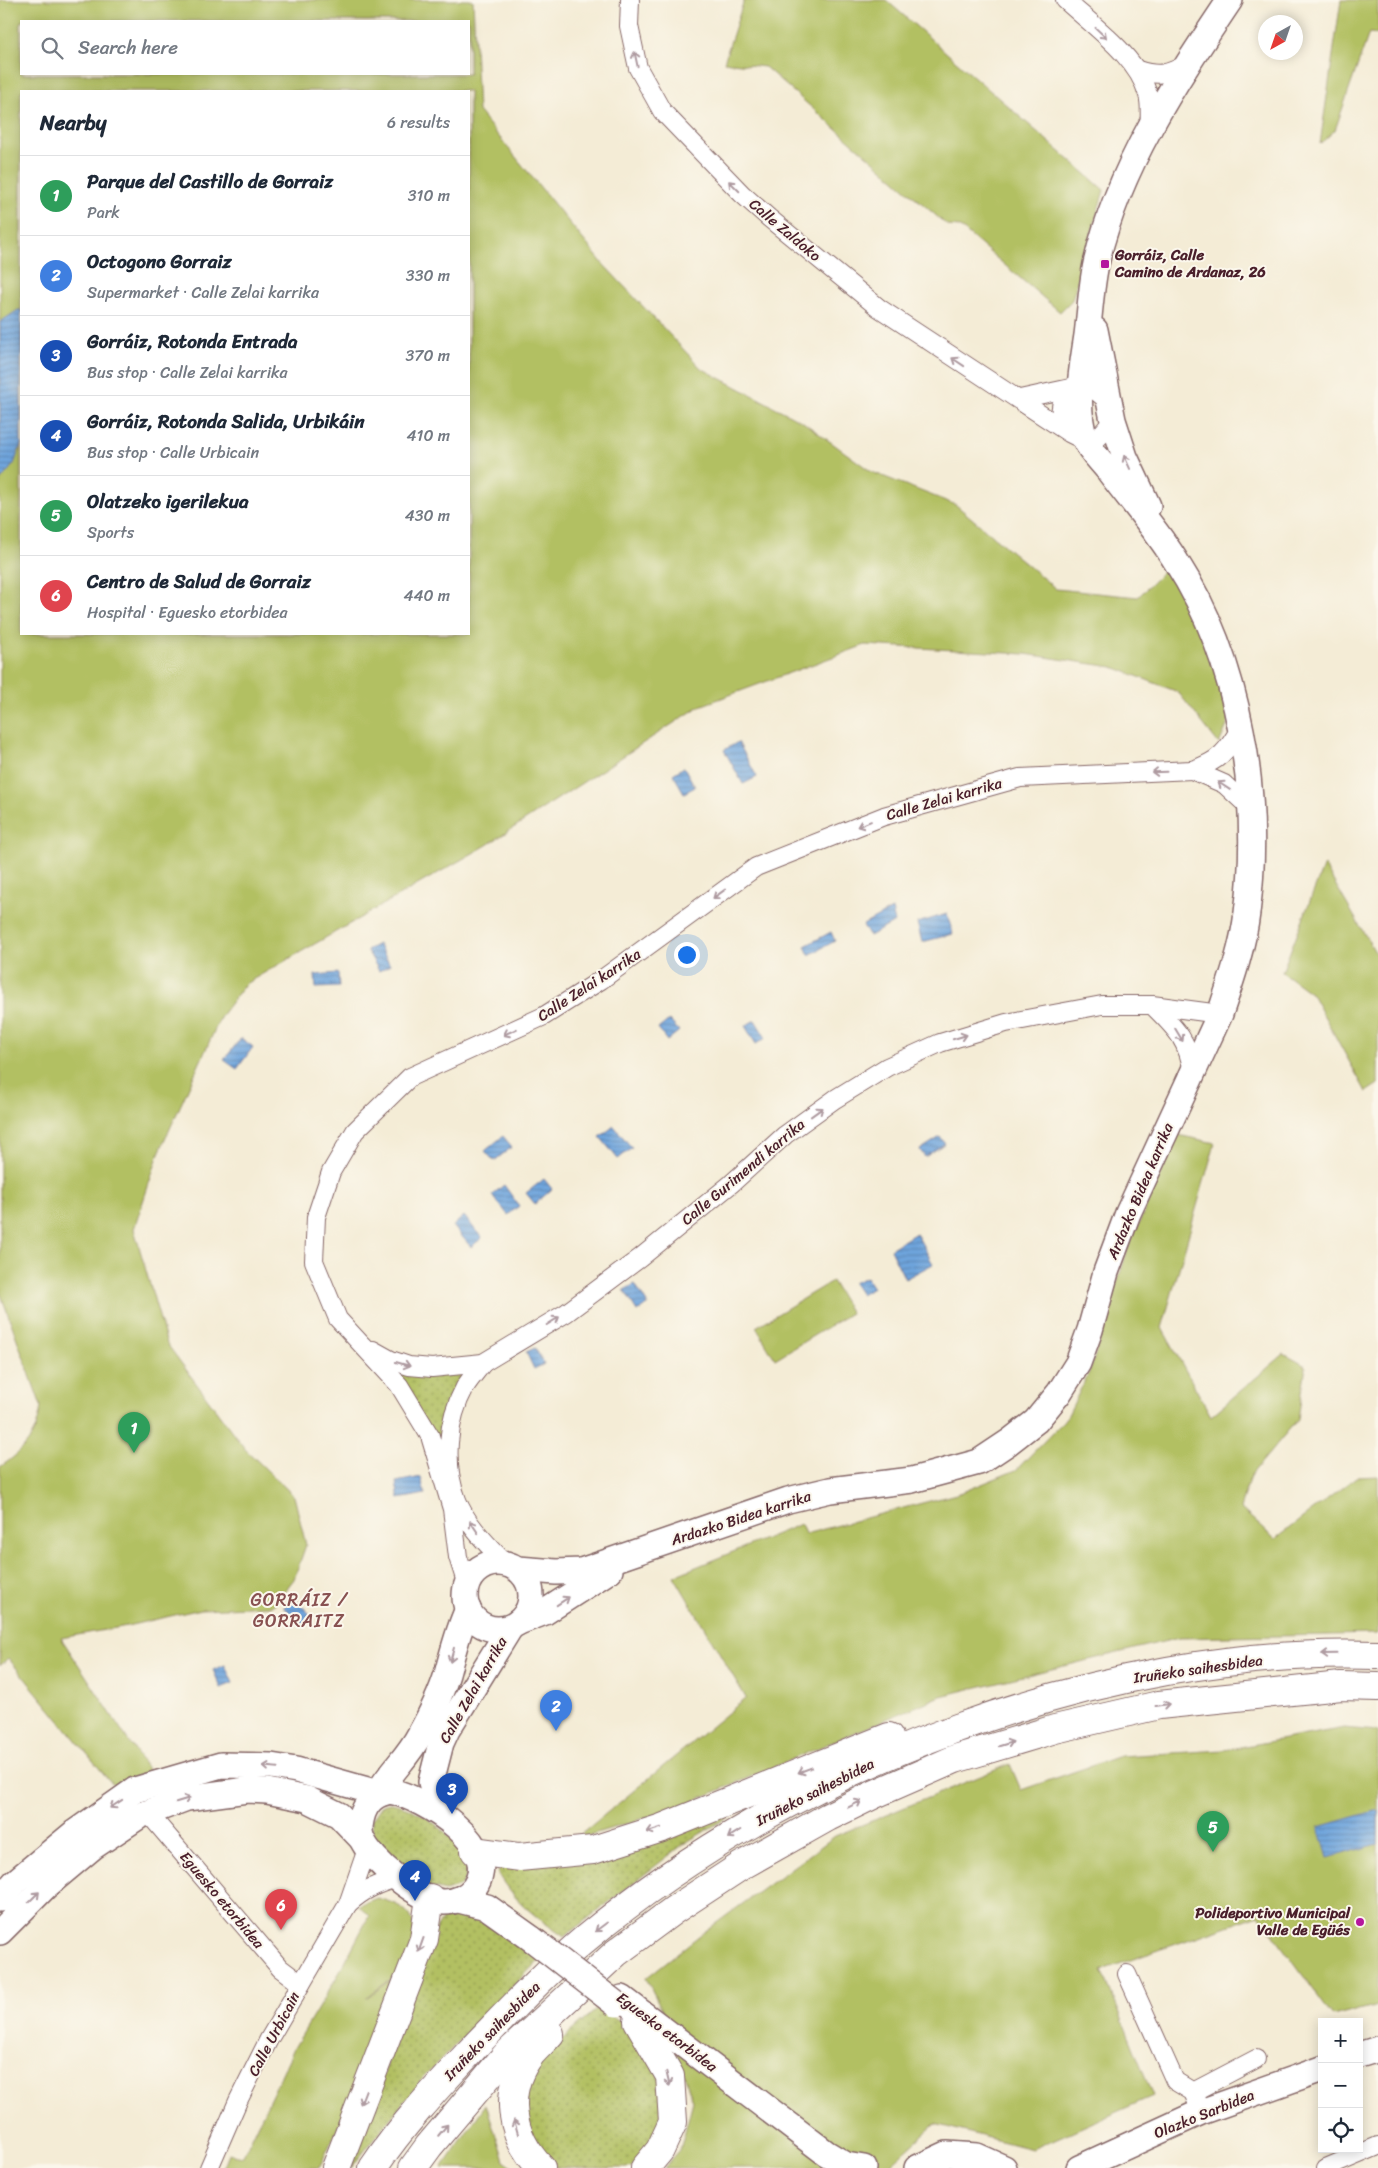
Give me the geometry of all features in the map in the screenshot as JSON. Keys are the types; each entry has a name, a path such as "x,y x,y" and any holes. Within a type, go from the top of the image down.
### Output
{"highway":[{"name":"Iruñeko saihesbidea","path":"373,2168 386,2149 447,2076 512,2008 584,1940 665,1878 771,1811 888,1756 977,1720 1095,1686 1205,1665 1327,1653 1378,1655"},
{"path":"474,1851 519,1857 592,1850 662,1828 944,1716 1094,1675 1205,1665"},
{"name":"Iruñeko saihesbidea","path":"413,2168 429,2146 507,2054 616,1953 674,1910 741,1866 828,1817 875,1794 956,1759 1055,1729 1159,1705 1340,1686 1378,1687"},
{"path":"541,2168 528,2155 515,2127 512,2102 518,2078 530,2055 597,1990 648,1947 763,1867 828,1817"},
{"path":"336,2168 424,1939 430,1898"},
{"path":"638,2020 670,2076 673,2122 660,2150 645,2168"}],"street":[{"name":"Calle Zaldoko","path":"630,0 628,26 638,68 662,111 693,145 769,218 879,308 999,389 1020,399 1077,437"},
{"path":"1065,0 1138,70 1149,96 1150,127"},
{"name":"Ardazko Bidea karrika","path":"512,1566 556,1572 581,1570 788,1500 830,1490 912,1480 979,1462 1036,1421 1060,1393 1078,1363 1090,1330 1106,1272 1128,1213 1220,1014 1232,981 1247,914 1251,863 1251,809 1241,727 1221,651 1194,588 1171,553 1077,437 1081,416 1075,387 1091,308 1096,267 1104,234 1124,182 1150,127 1188,63 1230,0"},
{"path":"1138,70 1150,74 1168,74 1188,63"},
{"name":"Ardazko Bidea karrika","path":"1091,308 1110,410 1125,457 1171,553"},
{"path":"1020,399 1075,387 1096,391 1110,410 1099,437 1077,437"},
{"name":"Calle Zelai karrika","path":"378,1793 421,1734 446,1676 467,1597 458,1557 452,1509 430,1436 400,1385 338,1319 314,1261 316,1217 331,1172 355,1131 410,1078 544,1016 601,980 756,867 884,816 1020,778 1192,770 1208,766 1223,755 1241,727"},
{"path":"1192,770 1224,784 1251,809"},
{"name":"Calle Gurimendi karrika","path":"359,1342 391,1360 408,1366 432,1368 483,1363 566,1313 640,1258 731,1184 785,1135 835,1099 887,1067 940,1043 1006,1023 1102,1005 1152,1005 1220,1014"},
{"path":"1152,1005 1175,1028 1190,1053 1192,1073"},
{"path":"483,1363 465,1387 453,1416 448,1447 450,1474 457,1500 477,1533 525,1577 530,1586 532,1596 526,1615 515,1625 500,1630 485,1626 473,1618 467,1597 471,1577 486,1565 512,1566"},
{"name":"Ardazko Bidea karrika","path":"515,1625 545,1612 642,1550"},
{"name":"Calle Zelai karrika","path":"439,1812 431,1782 441,1743 515,1625"},
{"name":"Calle Zelai karrika","path":"318,1776 353,1776 377,1770 402,1752 421,1734"},
{"path":"0,1898 15,1882 74,1832 135,1790 221,1765 270,1766 318,1776 378,1793 390,1791 401,1793 439,1812 468,1838 481,1862 481,1877 472,1891 459,1900 438,1902 397,1878 381,1864 339,1815 307,1799 267,1791 247,1790 187,1798 139,1816 94,1846 45,1887 0,1932"},
{"path":"364,1843 359,1828 366,1804 378,1793"},
{"name":"Eguesko etorbidea","path":"148,1813 280,1968 301,1984"},
{"name":"Calle Urbicain","path":"348,1904 364,1843"},
{"name":"Eguesko etorbidea","path":"481,1877 498,1898 535,1936"},
{"name":"Calle Urbicain","path":"209,2168 238,2101 269,2039 348,1904 360,1892 376,1884 397,1878"},
{"name":"Eguesko etorbidea","path":"459,1900 487,1907 535,1936 619,2001 826,2153 846,2165 864,2168"},
{"path":"1127,1974 1176,2081 1197,2102 1256,2059"},
{"name":"Eguesko etorbidea","path":"619,2001 638,2020 830,2168"},
{"path":"1363,2054 1378,2048"},
{"name":"Olazko Sarbidea","path":"1062,2168 1083,2166 1197,2102 1318,2069"},
{"path":"1326,2168 1378,2146"},
{"path":"917,2168 947,2154 1004,2168"}],"green space":[{"path":"0,0 473,0 478,111 604,265 701,368 803,422 872,472 956,505 1056,589 1138,597 1168,567 1186,597 1214,668 1229,721 1219,744 1178,692 1113,667 1025,654 865,645 700,706 487,845 245,984 221,1016 159,1153 134,1229 167,1344 245,1449 294,1496 306,1545 294,1579 273,1606 201,1609 127,1626 61,1638 149,1772 113,1785 8,1658 0,1666 0,1467 23,1448 33,1434 41,1406 0,1292"},
{"path":"744,0 886,0 1104,190 1072,300 1060,312 960,227 948,226 765,67 724,62"},
{"path":"1341,0 1378,0 1378,34 1369,33 1335,130 1320,144"},
{"path":"1324,865 1378,957 1378,1084 1366,1092 1312,994 1282,972"},
{"path":"1178,1135 1215,1143 1162,1328 1211,1416 1284,1354 1306,1366 1298,1419 1250,1476 1240,1508 1275,1539 1356,1477 1378,1476 1378,1634 1179,1638 941,1696 677,1808 574,1840 746,1698 674,1576 801,1524 805,1534 960,1493 1016,1470 1060,1425 1068,1415 1091,1368 1128,1248"},
{"path":"832,1281 851,1313 775,1359 756,1327"},
{"path":"393,1366 470,1370 442,1453"},
{"path":"1344,1728 1378,1731 1378,2005 1333,2017 1259,1915 1102,1970 1153,2096 1032,2149 935,2124 886,2168 664,2168 680,2150 693,2101 663,2012 646,1978 700,1935 835,1836 1010,1764 1021,1790 1120,1756 1224,1750"},
{"path":"760,1798 685,1843 564,1937 519,1901 498,1874 500,1867"},
{"path":"390,1803 409,1808 428,1818 461,1848 470,1866 462,1885 446,1891 433,1888 410,1874 375,1841 371,1821 382,1805"},
{"path":"377,1898 402,1908 409,1914 414,1930 413,1940 409,1965 366,1998 414,1964 319,2168 223,2168 228,2153 243,2156 294,2048 338,1975 369,1916 359,1905"},
{"path":"455,1916 492,1925 540,1959 423,2078 351,2168 433,1933 443,1918"},
{"path":"598,2008 627,2025 662,2081 664,2122 635,2165 629,2168 558,2168 553,2166 524,2125 523,2103 527,2086 535,2071 558,2043"},
{"path":"486,2104 504,2161 514,2168 442,2168"}],"water":[{"path":"20,310 20,448 14,464 0,481 0,322"},
{"path":"738,742 757,777 743,784 724,750"},
{"path":"684,767 695,787 684,793 673,774"},
{"path":"892,909 895,922 869,936 863,925"},
{"path":"947,914 953,934 922,942 917,923"},
{"path":"831,932 835,941 809,955 805,946"},
{"path":"378,944 390,965 379,971 367,950"},
{"path":"338,973 339,987 316,988 315,975"},
{"path":"669,1020 679,1031 667,1041 658,1029"},
{"path":"755,1020 766,1038 756,1044 745,1026"},
{"path":"241,1038 253,1047 237,1069 224,1060"},
{"path":"614,1126 632,1148 618,1159 600,1137"},
{"path":"503,1136 512,1147 494,1161 485,1151"},
{"path":"940,1137 945,1143 925,1157 920,1150"},
{"path":"544,1179 552,1189 535,1204 526,1193"},
{"path":"504,1185 519,1206 508,1215 492,1195"},
{"path":"464,1216 482,1238 471,1247 453,1226"},
{"path":"916,1233 933,1264 905,1279 890,1249"},
{"path":"866,1277 873,1288 861,1295 853,1283"},
{"path":"635,1284 648,1305 637,1311 624,1290"},
{"path":"535,1348 544,1364 534,1369 526,1352"},
{"path":"421,1477 425,1494 399,1499 396,1482"},
{"path":"294,1598 312,1616 303,1625 284,1607"},
{"path":"225,1665 233,1683 221,1688 213,1670"},
{"path":"1378,1810 1378,1844 1328,1858 1319,1827"}],"place":[{"name":"Gorráiz, Calle Camino de Ardanaz, 26","path":"1105,264"},
{"name":"Parque del Castillo de Gorraiz","path":"134,1453"},
{"name":"Octogono Gorraiz","path":"556,1731"},
{"name":"Gorráiz, Rotonda Entrada","path":"452,1814"},
{"name":"Olatzeko igerilekua","path":"1213,1852"},
{"name":"Gorráiz, Rotonda Salida, Urbikáin","path":"415,1901"},
{"name":"Polideportivo Municipal Valle de Egüés","path":"1360,1922"},
{"name":"Centro de Salud de Gorraiz","path":"281,1930"}],"district":[{"name":"GORRÁIZ / GORRAITZ","path":"299,1610"}]}
